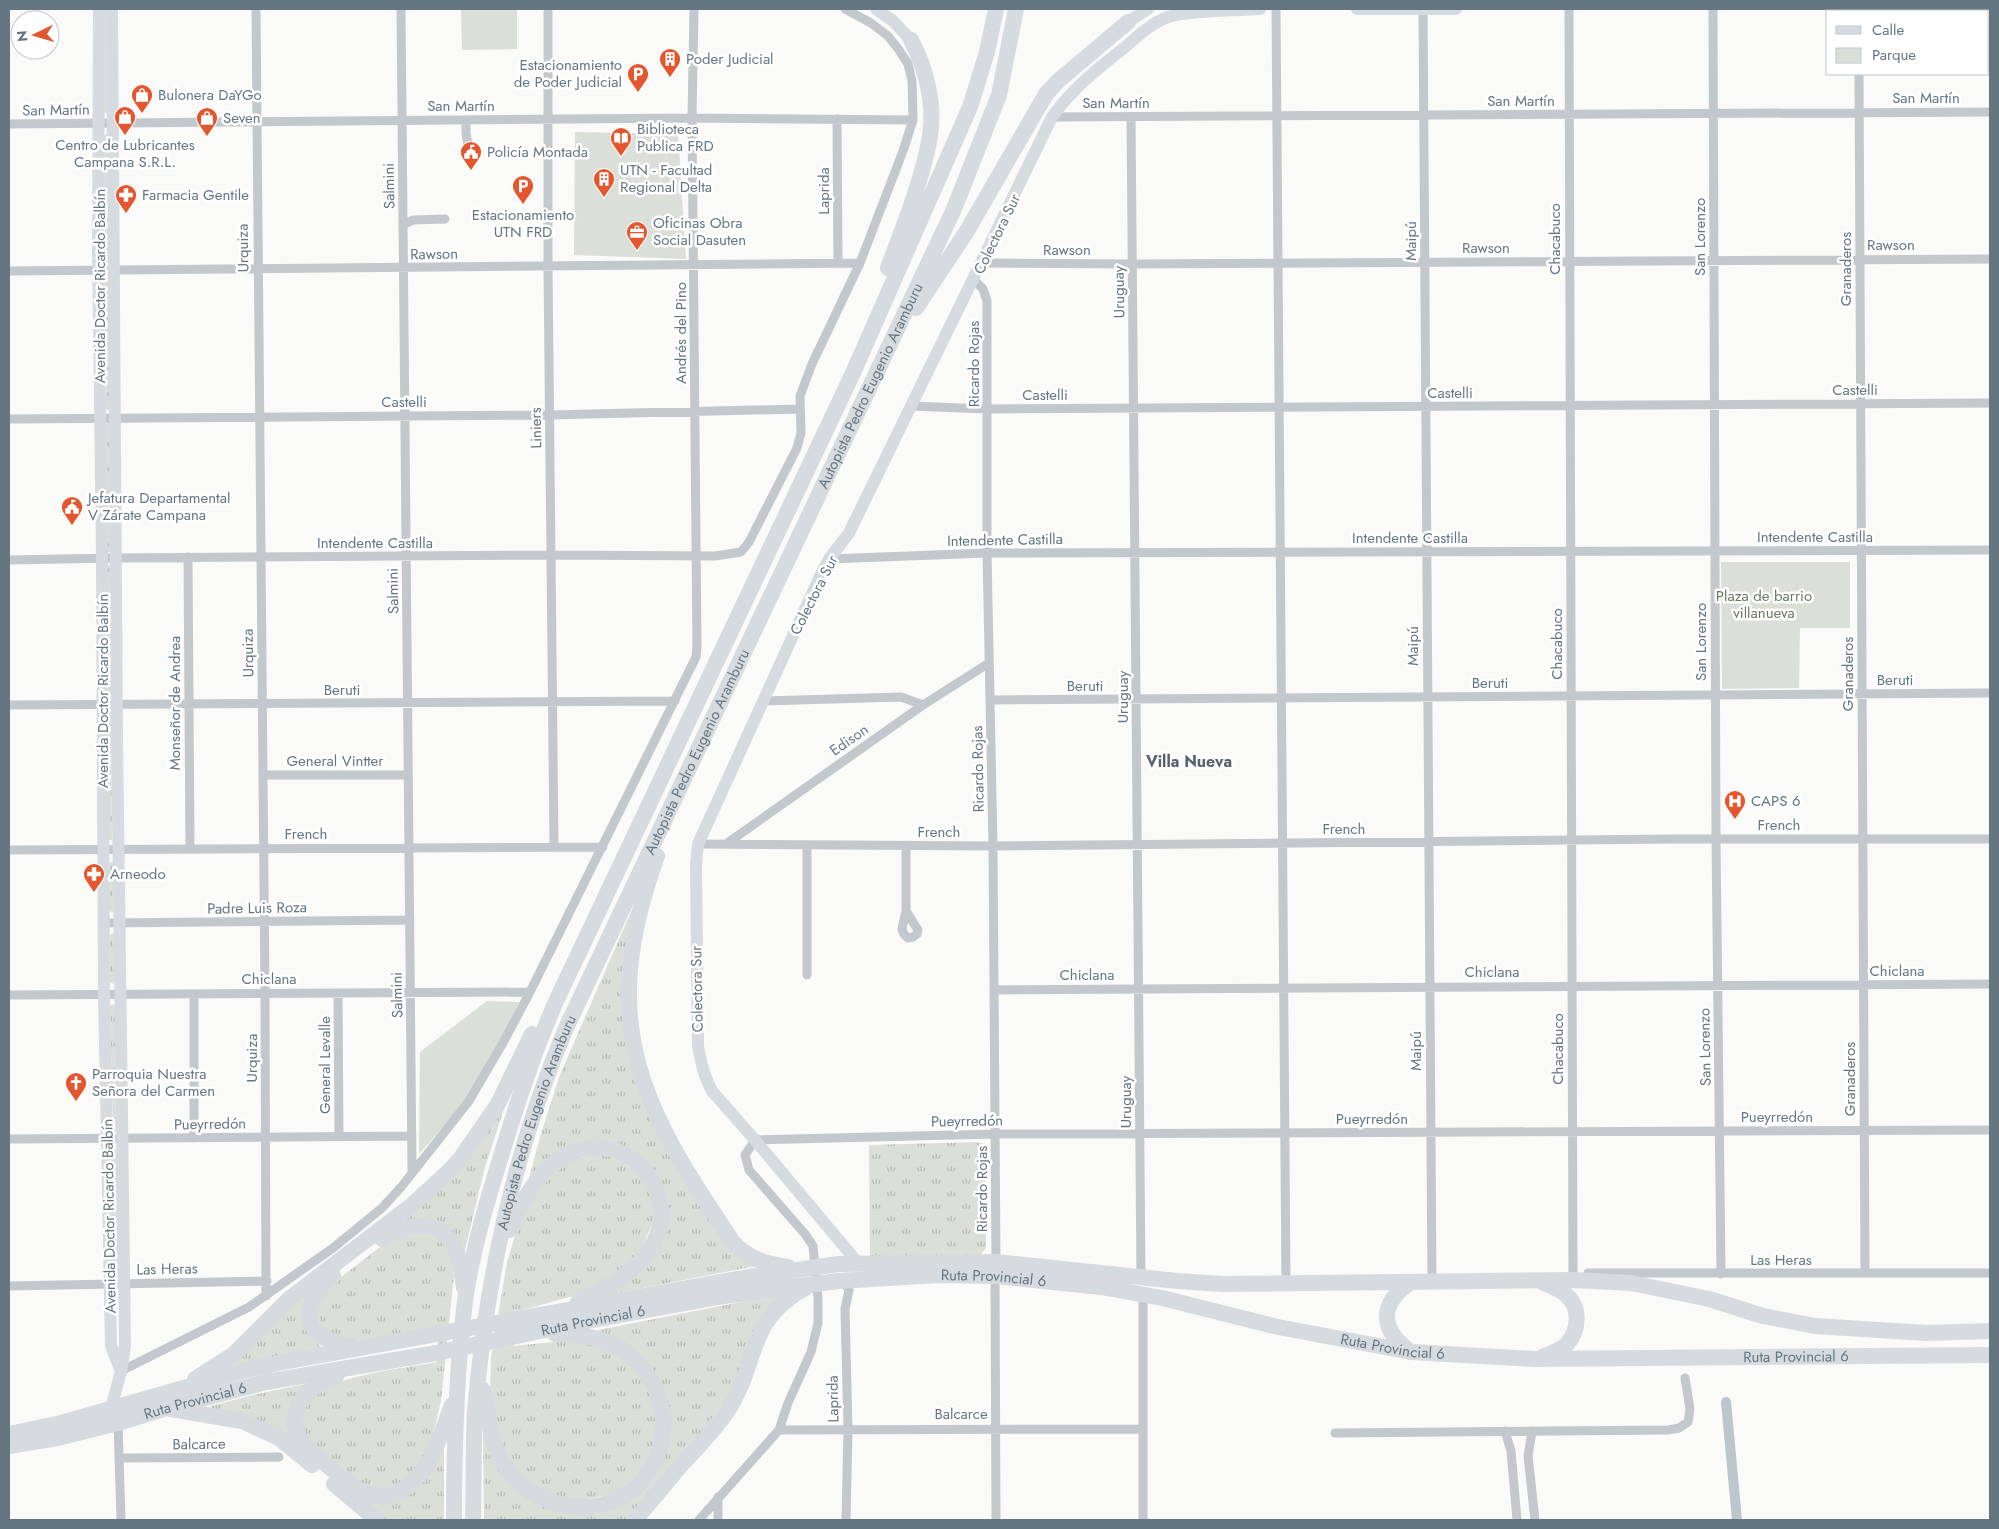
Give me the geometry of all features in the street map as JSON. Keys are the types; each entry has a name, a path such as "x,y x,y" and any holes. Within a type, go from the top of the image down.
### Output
{"highway":[{"name":"Autopista Pedro Eugenio Aramburu","path":"454,1520 457,1394 466,1300 491,1187 528,1070 558,997 852,373 970,107 987,52 996,9"},
{"name":"Autopista Pedro Eugenio Aramburu","path":"473,1520 474,1440 479,1368 493,1269 520,1159 554,1055 699,746 900,327 954,209 999,95 1016,9"},
{"path":"900,327 920,304 967,231 1046,94 1131,15"},
{"path":"852,373 870,316 904,224 930,135 929,99 926,79 918,54 911,40"},
{"path":"635,1520 720,1422 740,1385 762,1327 777,1308 796,1277 771,1264 756,1259 742,1251 732,1241 683,1163 658,1118 638,1067 628,1002 628,978 639,910 699,746"},
{"path":"173,1391 234,1354 290,1299 412,1205 447,1173 465,1152 498,1104 529,1037 558,997"},
{"path":"493,1269 517,1211 535,1184 556,1162 574,1152 598,1149 616,1151 636,1161 654,1183 661,1204 660,1227 651,1248 634,1267 610,1285 578,1302 548,1313"},
{"path":"364,1347 339,1345 319,1336 313,1329 309,1310 317,1291 325,1283 397,1229 407,1226 426,1226 434,1228 450,1241 456,1250 459,1261 466,1300"},
{"name":"Ruta Provincial 6","path":"9,1434 61,1423 164,1408 266,1382 436,1353 588,1321 724,1296 796,1277 815,1284 840,1275 858,1263 1141,1277 1222,1284 1541,1281 1573,1276 1631,1283 1709,1299 1763,1316 1815,1326 1926,1333 1990,1331"},
{"name":"Ruta Provincial 6","path":"9,1446 58,1438 173,1391 243,1371 548,1313 796,1277 939,1275 996,1269 1143,1294 1278,1327 1411,1352 1536,1359 1990,1355"},
{"path":"1536,1359 1556,1352 1566,1344 1573,1335 1577,1314 1573,1302 1566,1294 1541,1281"},
{"path":"1411,1282 1393,1297 1386,1314 1387,1324 1398,1343 1411,1352"},
{"path":"479,1368 494,1444 504,1465 519,1484 540,1498 566,1506 594,1506 609,1502 623,1495 642,1480 658,1450 663,1425 662,1414 656,1387 649,1374 638,1362 612,1344 579,1335 535,1333"},
{"path":"382,1363 319,1383 301,1400 296,1412 295,1427 308,1450 354,1487 365,1493 390,1495 407,1487 419,1476 430,1460 457,1394"},
{"path":"164,1408 226,1417 242,1421 267,1432 292,1449 377,1520"}],"main road":[{"name":"Avenida Doctor Ricardo Balbín","path":"99,9 113,271 116,705 125,1346 115,1416"},
{"name":"Avenida Doctor Ricardo Balbín","path":"112,9 99,271 104,994 111,1346 121,1371"},
{"path":"876,9 893,21 911,40"},
{"path":"895,9 911,40"},
{"path":"1131,15 1148,9"},
{"name":"Colectora Sur","path":"858,1263 712,1091 702,1069 698,1046 696,864 698,844 829,559 850,533 910,406 974,280 1052,117 1064,100 1082,82 1160,20 1182,14 1260,9"},
{"path":"1357,9 1456,9"}],"street":[{"name":"Urquiza","path":"256,9 266,1296"},
{"name":"Salmini","path":"401,9 412,1172"},
{"name":"Liniers","path":"548,9 549,415 554,847"},
{"name":"Andrés del Pino","path":"675,701 696,657 698,646 692,118 694,9"},
{"path":"800,409 800,396 812,364 860,263 913,120 912,81 908,64 888,36 871,23 845,9"},
{"path":"1276,9 1286,1283"},
{"name":"Chacabuco","path":"1569,9 1573,1276"},
{"name":"San Lorenzo","path":"1713,9 1716,840 1721,1274"},
{"name":"Maipú","path":"1423,10 1432,1282"},
{"name":"Granaderos","path":"1859,75 1865,1274"},
{"name":"San Martín","path":"1052,117 1990,112"},
{"name":"Uruguay","path":"1131,117 1141,1277"},
{"name":"San Martín","path":"9,124 692,118 913,120"},
{"name":"Laprida","path":"838,119 838,263"},
{"path":"466,120 471,164"},
{"path":"403,226 413,220 445,219"},
{"name":"Rawson","path":"982,263 1133,264 1990,259"},
{"name":"Rawson","path":"9,272 860,263"},
{"name":"Ricardo Rojas","path":"974,280 983,289 987,301 987,553 991,700 996,1134 996,1520"},
{"name":"Castelli","path":"910,406 987,410 1990,403"},
{"name":"Castelli","path":"9,419 549,415 800,409"},
{"name":"Intendente Castilla","path":"9,560 188,557 730,555 741,552 749,542 797,448 801,433 800,409"},
{"name":"Intendente Castilla","path":"829,559 987,553 1990,550"},
{"name":"Monseñor de Andrea","path":"188,557 190,848"},
{"name":"Edison","path":"726,844 923,705 989,663"},
{"name":"Beruti","path":"991,700 1990,693"},
{"path":"763,701 901,698 923,705"},
{"path":"121,1371 249,1307 266,1296 332,1248 382,1208 402,1186 469,1101 504,1041 675,701"},
{"name":"Beruti","path":"9,705 675,701"},
{"name":"General Vintter","path":"263,775 408,775"},
{"name":"French","path":"698,844 993,846 1990,839"},
{"path":"807,846 807,975"},
{"path":"906,846 906,911"},
{"name":"French","path":"9,850 603,847"},
{"name":"Padre Luis Roza","path":"104,923 410,920"},
{"name":"Chiclana","path":"994,990 1990,984"},
{"name":"Chiclana","path":"9,995 530,992"},
{"name":"General Levalle","path":"338,993 339,1136"},
{"path":"194,994 194,1138"},
{"name":"Pueyrredón","path":"755,1140 996,1134 1990,1130"},
{"name":"Pueyrredón","path":"9,1139 412,1136"},
{"path":"698,1520 779,1430 788,1403 814,1343 818,1317 818,1289 813,1246 805,1234 753,1175 746,1164 745,1155 755,1140"},
{"name":"Las Heras","path":"1573,1276 1990,1273"},
{"name":"Laprida","path":"840,1275 849,1290 845,1309 848,1429 846,1520"},
{"name":"Las Heras","path":"9,1286 267,1281"},
{"path":"1143,1294 1143,1520"},
{"path":"1335,1433 1668,1430 1679,1428 1688,1422 1690,1409 1685,1378"},
{"path":"115,1416 119,1458 121,1520"},
{"name":"Balcarce","path":"779,1430 1143,1429"},
{"path":"1532,1431 1528,1445 1528,1456 1535,1520"},
{"path":"1505,1432 1511,1451 1517,1520"},
{"name":"Balcarce","path":"119,1458 278,1457"},
{"path":"718,1497 718,1520"}],"green space":[{"path":"103,9 108,9 108,113 104,113"},
{"path":"461,9 517,9 517,49 462,50"},
{"name":"UTN - Facultad Regional Delta","path":"575,132 678,134 686,259 574,255"},
{"path":"106,134 109,262 107,263 105,260 103,136"},
{"path":"107,281 110,409 108,410 106,409 104,283"},
{"path":"106,424 110,424 111,552 107,552"},
{"name":"Plaza de barrio villanueva","path":"1721,562 1850,562 1850,628 1800,628 1799,688 1722,689"},
{"path":"109,565 112,693 110,694 108,693 107,566"},
{"path":"109,711 111,712 112,840 109,840"},
{"path":"109,863 113,863 112,913 109,910"},
{"path":"640,891 632,928 639,1081 756,1266 607,1295 657,1253 666,1231 666,1197 606,1143 527,1186 559,1077"},
{"path":"114,934 113,984 110,982 110,935"},
{"path":"487,1001 519,1002 502,1041 467,1100 419,1154 420,1052"},
{"path":"112,1004 115,1006 115,1133 113,1132 110,1006"},
{"path":"506,1103 485,1167 464,1254 459,1246 405,1222 320,1281 313,1339 323,1349 223,1368 282,1311 389,1225"},
{"path":"976,1142 985,1144 986,1248 980,1255 870,1257 869,1145"},
{"path":"115,1149 117,1150 119,1278 115,1276 113,1152"},
{"path":"597,1154 618,1158 646,1179 657,1212 638,1258 584,1293 519,1311 794,1275 795,1280 516,1331 514,1346 562,1341 590,1344 620,1355 648,1383 658,1423 648,1463 617,1493 574,1502 530,1488 500,1450 490,1393 491,1358 507,1262 516,1232 531,1201 550,1176 572,1160"},
{"path":"423,1232 440,1240 451,1255 454,1276 441,1401 432,1439 422,1462 401,1484 371,1491 310,1446 300,1418 314,1395 339,1382 372,1373 437,1362 439,1327 349,1342 324,1334 315,1310 331,1285 393,1237"},
{"path":"787,1295 733,1392 631,1520 484,1520 483,1435 485,1433 551,1510 643,1488 665,1398 598,1330 756,1299"},
{"path":"314,1382 289,1425 384,1502 444,1438 444,1520 385,1520 299,1450 212,1409 211,1406"}],"waterway":[{"path":"1726,1402 1737,1520"}],"place":[{"name":"Poder Judicial","path":"670,78"},
{"name":"Estacionamiento de Poder Judicial","path":"638,93"},
{"name":"Bulonera DaYGo","path":"142,114"},
{"name":"Centro de Lubricantes Campana S.R.L.","path":"125,136"},
{"name":"Seven","path":"207,137"},
{"name":"Biblioteca Publica FRD","path":"621,157"},
{"name":"Policía Montada","path":"471,171"},
{"name":"UTN - Facultad Regional Delta","path":"604,198"},
{"name":"Estacionamiento UTN FRD","path":"523,205"},
{"name":"Farmacia Gentile","path":"126,214"},
{"name":"Oficinas Obra Social Dasuten","path":"637,251"},
{"name":"Jefatura Departamental V Zárate Campana","path":"72,526"},
{"name":"CAPS 6","path":"1735,820"},
{"name":"Arneodo","path":"94,893"},
{"name":"Parroquia Nuestra Señora del Carmen","path":"76,1102"}],"district":[{"name":"Villa Nueva","path":"1189,761"}]}
